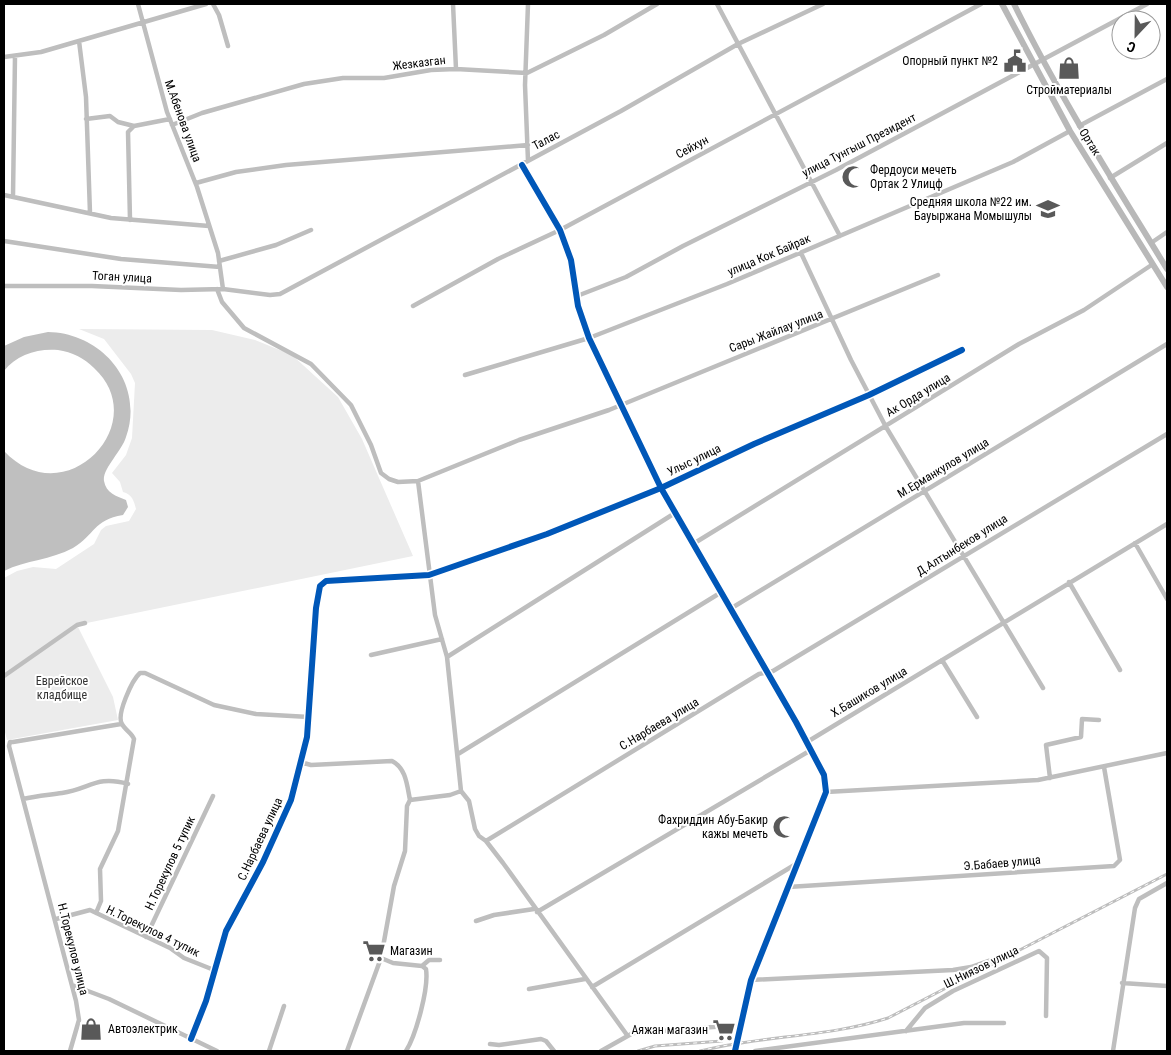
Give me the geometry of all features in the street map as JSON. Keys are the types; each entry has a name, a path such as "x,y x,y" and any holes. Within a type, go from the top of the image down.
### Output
{"street":[{"name":"М.Абенова улица","path":"138,4 155,72 170,119 196,183 209,226 219,261 223,289"},
{"path":"4,58 79,41 206,4"},
{"path":"213,4 219,15 228,46"},
{"path":"453,4 456,69"},
{"path":"528,4 527,73 525,86 528,161"},
{"name":"Жезказган","path":"172,125 202,113 304,84 342,78 384,78 431,70 456,69 527,73 604,35 657,4"},
{"path":"717,4 840,236"},
{"name":"Талас","path":"280,294 522,165 738,44 822,4"},
{"name":"Сейхун","path":"412,306 498,259 560,230 981,4"},
{"name":"Ортак","path":"1002,4 1070,130 1167,287"},
{"name":"Ортак","path":"1014,4 1041,59 1079,126 1167,270"},
{"name":"улица Тунгыш Президент","path":"577,296 626,277 922,124 1146,4"},
{"path":"79,41 86,97 90,213"},
{"path":"13,196 15,56"},
{"path":"1079,126 1167,79"},
{"path":"86,119 110,116 118,122 134,126 170,119"},
{"path":"130,220 128,132 134,126"},
{"name":"улица Кок Байрак","path":"465,375 589,338 801,253 1013,162 1070,130"},
{"path":"1110,178 1167,143"},
{"path":"196,183 236,172 286,165 528,146"},
{"path":"522,165 560,230 571,260 582,319 589,338 661,488 807,742 824,775 826,792 751,980 735,1051"},
{"path":"4,194 130,220 209,226"},
{"path":"219,261 276,245 311,230"},
{"path":"1151,242 1167,232"},
{"name":"Тоган улица","path":"4,240 121,259 220,267"},
{"path":"801,253 832,320 886,427 1043,688"},
{"name":"Ак Орда улица","path":"693,544 886,427 1018,344 1084,310 1153,264"},
{"name":"Сары Жайлау улица","path":"620,405 832,320 938,275"},
{"name":"Тоган улица","path":"4,286 92,286 181,290 223,289 270,295 280,294"},
{"path":"217,289 222,302 244,328 311,364 351,406 371,445 381,473 389,479 398,482 418,481 519,440 620,405"},
{"name":"М.Ерманкулов улица","path":"730,609 1167,344"},
{"name":"Улыс улица","path":"317,593 320,586 326,582 429,575 547,534 661,488 754,444 869,395 962,350"},
{"name":"Д.Алтынбеков улица","path":"767,673 1167,434"},
{"path":"418,481 435,615 448,657 461,791 469,801 475,829 479,836 486,841 535,911 568,951 585,979 628,1035"},
{"path":"448,657 675,513"},
{"name":"Х.Башиков улица","path":"807,742 1167,524"},
{"path":"1135,543 1167,599"},
{"path":"1069,582 1120,670"},
{"name":"С.Нарбаева улица","path":"191,1039 206,1001 226,931 281,825 291,800 307,737 317,593"},
{"path":"458,754 720,593"},
{"path":"4,676 77,625 85,623"},
{"path":"371,655 442,639"},
{"path":"942,660 977,717"},
{"path":"96,913 101,901 100,869 118,831 128,784 134,740 121,724 120,718 131,686 140,673 146,673 214,705 256,714 309,717"},
{"name":"С.Нарбаева улица","path":"486,841 759,674 767,673"},
{"path":"1050,778 1046,745 1081,737 1082,720 1099,720"},
{"name":"Н.Торекулов улица","path":"70,1051 79,1020 56,919 11,758 10,742 121,724"},
{"path":"476,921 494,915 535,911 811,750"},
{"path":"826,792 1002,784 1050,778 1167,753"},
{"path":"300,762 311,765 392,760 398,764 403,772 410,800 407,806 405,852 394,886 381,958 347,1051"},
{"name":"Э.Бабаев улица","path":"788,887 1114,866 1120,860 1104,767"},
{"path":"23,799 64,793 101,780 115,780 128,784"},
{"path":"410,800 450,795 461,791"},
{"name":"Н.Торекулов 5 тупик","path":"146,937 213,796"},
{"path":"592,987 797,864"},
{"path":"1113,1051 1135,908 1139,899 1167,883"},
{"name":"Н.Торекулов 4 тупик","path":"56,919 90,910 170,948 184,958 214,970"},
{"name":"Ш.Ниязов улица","path":"906,1031 925,1008 953,991 1039,951 1047,958 1046,1016"},
{"path":"381,958 394,963 422,966 426,969 427,975 417,1029 406,1051"},
{"path":"422,966 430,960 440,960"},
{"path":"751,980 953,970 971,967 991,960"},
{"path":"529,989 585,979"},
{"path":"1122,983 1167,986"},
{"path":"72,985 109,999 217,1051"},
{"path":"269,1051 284,1006"},
{"path":"755,1051 964,1024 1004,1023"},
{"path":"601,1051 628,1035 640,1032 740,1025"},
{"path":"490,1044 499,1045 541,1039 546,1041 554,1051"}],"green space":[{"name":"Еврейское кладбище","path":"79,329 212,330 255,340 292,355 338,397 362,439 413,556 77,625 113,697 118,720 7,740 4,728 4,578 17,571 33,567 56,569 94,544 101,530 106,526 129,521 136,509 132,498 129,494 123,492 120,482 112,473 126,455 132,438 135,383 131,374 104,339"}],"shaded area":[{"path":"48,332 68,335 86,341 101,351 124,380 129,398 130,417 124,442 109,465 104,481 109,491 126,500 128,507 123,515 106,520 73,548 4,571 4,451 28,468 52,473 75,468 94,454 108,436 114,413 110,390 94,368 82,358 68,352 43,350 28,354 9,365 4,371 4,346 24,337"}],"railway":[{"path":"700,1051 747,1042 865,1025 888,1018 1167,874"},
{"path":"638,1051 655,1046 722,1041"}],"cycle path":[{"path":"522,165 560,230 571,260 578,306 589,338 661,488 796,722 824,775 826,792 751,980 735,1051"},
{"path":"191,1039 206,1001 226,931 263,862 291,800 307,737 316,608 320,586 326,581 429,575 547,534 661,488 754,444 869,395 962,350"}],"place":[{"name":"Опорный пункт №2","path":"1015,61"},
{"name":"Стройматериалы","path":"1069,68"},
{"name":"Фердоуси мечеть Ортак 2 Улицф","path":"853,177"},
{"name":"Средняя школа №22 им. Бауыржана Момышулы","path":"1048,209"},
{"name":"Фахриддин Абу-Бакир кажы мечеть","path":"784,827"},
{"name":"Магазин","path":"374,951"},
{"name":"Автоэлектрик","path":"91,1029"},
{"name":"Аяжан магазин","path":"724,1030"}]}
